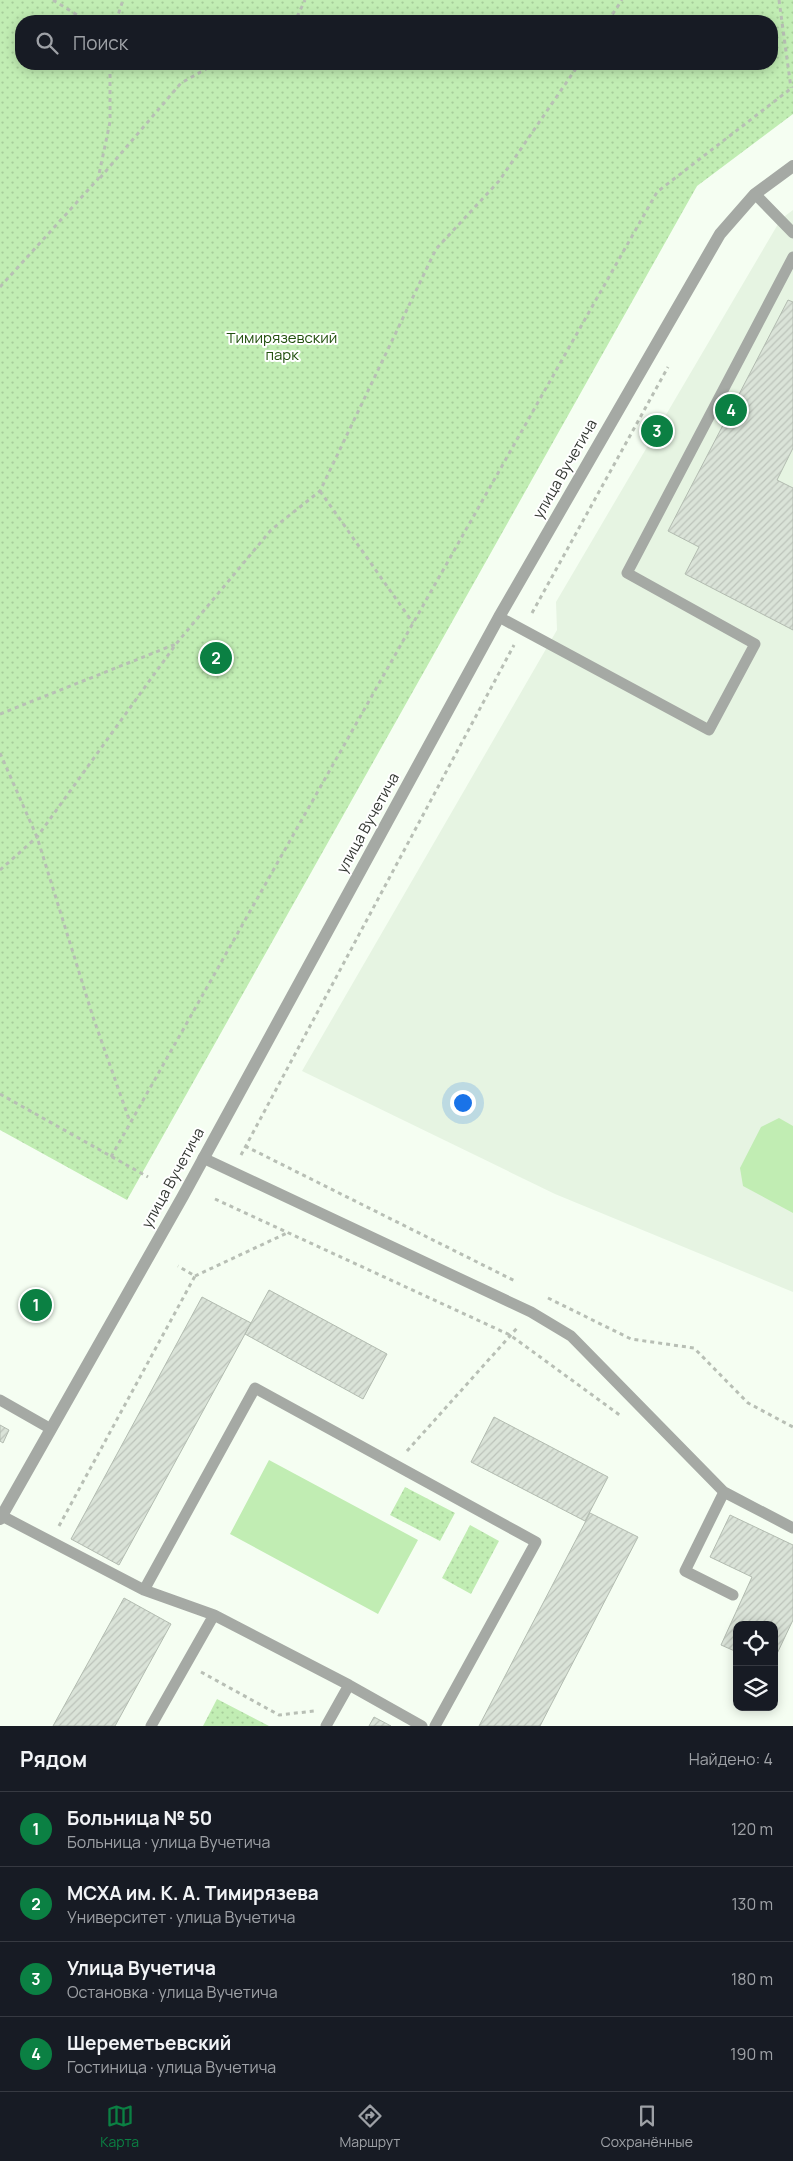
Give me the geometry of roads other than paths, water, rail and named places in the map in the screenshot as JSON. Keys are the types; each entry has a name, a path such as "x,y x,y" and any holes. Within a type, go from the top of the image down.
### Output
{"street":[{"name":"улица Вучетича","path":"1,1518 203,1158 499,617 720,234 755,194 793,166"}],"lane":[{"path":"755,194 793,234"},
{"path":"499,617 709,730 756,644 627,573 793,257"},
{"path":"203,1158 531,1312 571,1336 724,1492 793,1528"},
{"path":"144,1590 255,1388 536,1542 435,1726"},
{"path":"0,1400 51,1429"},
{"path":"724,1492 685,1571 733,1595"},
{"path":"1,1518 144,1590 214,1615 349,1685 422,1726"},
{"path":"152,1726 214,1615"},
{"path":"326,1726 349,1685"}],"place":[{"name":"Шереметьевский","path":"731,410"},
{"name":"Улица Вучетича","path":"657,431"},
{"name":"МСХА им. К. А. Тимирязева","path":"216,658"},
{"name":"Больница № 50","path":"36,1305"}],"park label":[{"name":"Тимирязевский парк","path":"282,346"}]}
